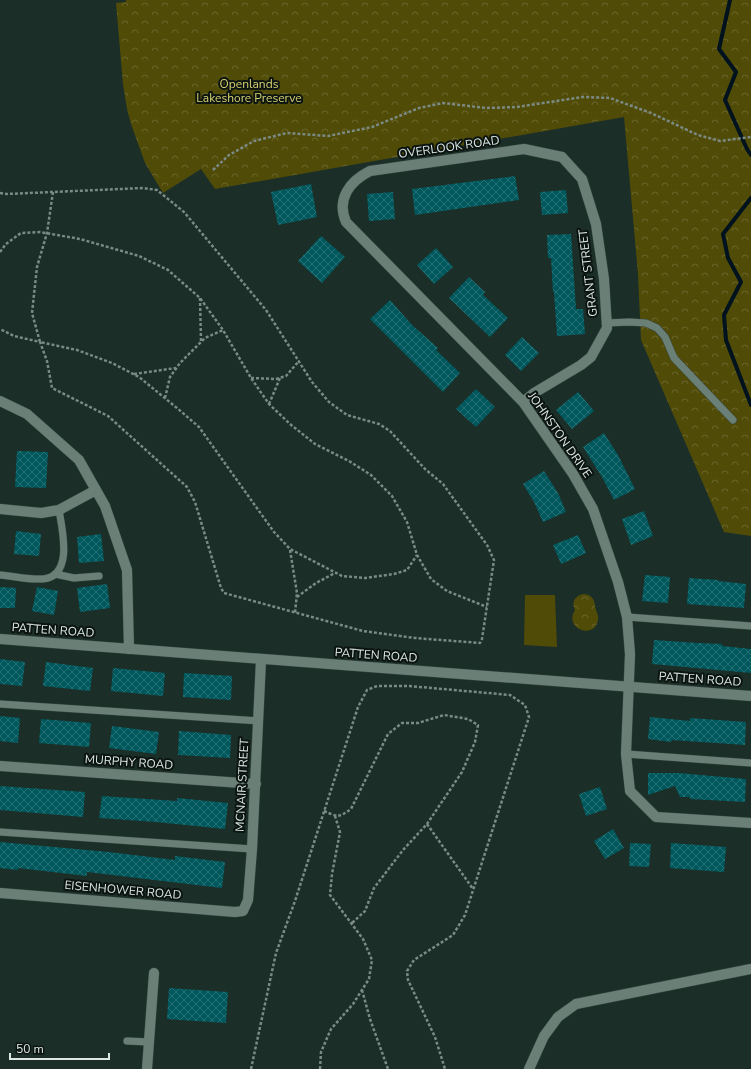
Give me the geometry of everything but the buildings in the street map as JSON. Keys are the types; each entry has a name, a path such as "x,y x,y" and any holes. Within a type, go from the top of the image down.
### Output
{"street":[{"name":"OVERLOOK ROAD","path":"347,190 361,175 370,171 524,149 562,157"},
{"name":"GRANT STREET","path":"523,402 534,393 581,365 591,357 607,328 604,279 596,224 582,180 562,157"},
{"name":"JOHNSTON DRIVE","path":"347,190 342,204 342,215 346,222 523,402 573,474 593,509 618,582 627,617 630,654 626,754 630,791 656,817 751,823"},
{"path":"0,401 27,414 79,460 105,506 127,570 129,649"},
{"path":"0,510 41,512 59,510 96,490"},
{"name":"PATTEN ROAD","path":"0,639 751,696"},
{"name":"MCNAIR STREET","path":"243,911 248,900 252,849 261,660"},
{"name":"MURPHY ROAD","path":"0,766 256,784"},
{"name":"EISENHOWER ROAD","path":"0,893 234,912 243,911"},
{"path":"529,1069 544,1036 558,1017 576,1004 751,969"},
{"path":"147,1069 154,973"}],"lane":[{"path":"607,323 646,323 657,328 665,337 674,358 733,420"},
{"path":"0,575 44,579 55,574 63,563 64,548 59,510"},
{"path":"55,574 74,578 99,576"},
{"path":"627,617 751,626"},
{"path":"0,704 259,721"},
{"path":"626,754 751,763"},
{"path":"0,832 252,849"},
{"path":"126,1041 149,1042"}],"path":[{"path":"213,170 230,155 254,141 287,133 328,136 372,126 419,108 443,103 486,108 517,107 583,97 610,98 651,113 698,135 720,141 751,137"},
{"path":"0,193 7,194 143,188 157,190 184,212 266,310 312,382 329,402 347,415 379,424 390,431 425,468 443,484 487,545 494,560 482,639 480,643 415,638 363,631 224,593 220,588 195,502 187,487 108,416 52,388 47,362 32,313 37,267 48,233 53,192"},
{"path":"0,252 6,244 21,233 40,232 80,240 139,256 168,270 200,298 223,330 251,378 269,404 290,424 315,444 349,461 371,475 392,496 407,522 417,555 431,579 447,591 487,607"},
{"path":"200,298 201,342"},
{"path":"0,329 14,336 77,350 112,363 139,376 199,427 274,532 290,549 342,576 365,578 394,574 407,570 417,555"},
{"path":"165,398 170,377 180,363 205,338 223,330"},
{"path":"251,378 276,379 286,376 298,361"},
{"path":"134,374 176,368"},
{"path":"269,404 280,378"},
{"path":"290,549 296,597 295,613"},
{"path":"296,597 316,583 335,573"},
{"path":"251,1069 276,953 358,707 367,690 377,686 408,686 510,695 526,705 529,716 465,915 453,935 414,960 407,971 408,980 435,1036 444,1069"},
{"path":"324,811 335,816 342,816 351,809 388,734 402,723 418,723 444,715 468,719 478,725 475,742 462,772 427,824 403,850 374,888 365,911 352,923"},
{"path":"320,1069 321,1052 331,1029 354,1004 369,979 372,960 363,939 330,895 332,874 340,832 335,816"},
{"path":"427,824 473,890"},
{"path":"362,990 366,1008 388,1069"}],"green space":[{"name":"Openlands Lakeshore Preserve","path":"126,0 751,0 751,536 724,532 641,340 638,274 624,117 215,189 201,169 163,193 145,163 127,109 123,84 116,3 126,2"},
{"path":"583,594 593,598 598,618 596,626 591,630 586,631 576,627 572,617 575,610 573,604 574,600"},
{"path":"525,595 555,595 557,647 524,645"}],"waterway":[{"path":"730,0 719,49 736,72 725,100 751,155"},
{"path":"751,198 723,234 728,258 741,282 724,315 726,340 751,405"}]}
